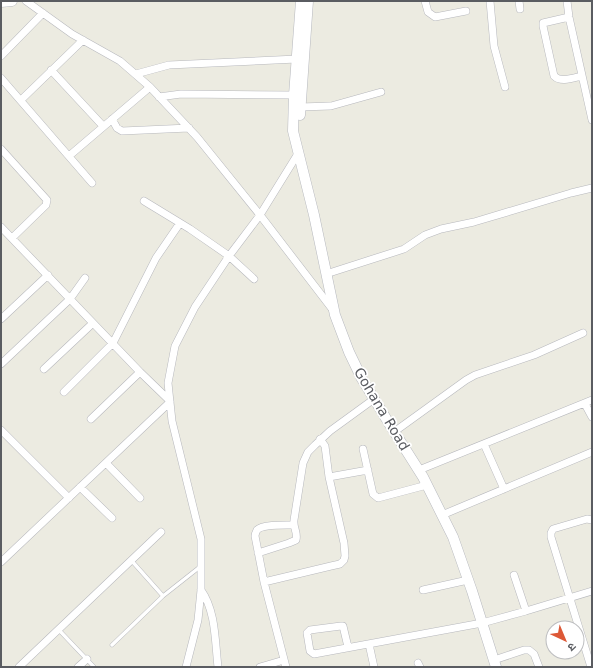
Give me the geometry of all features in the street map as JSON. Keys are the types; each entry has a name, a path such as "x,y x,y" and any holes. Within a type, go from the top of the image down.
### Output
{"main road":[{"path":"1,2 12,1"},
{"name":"Gohana Road","path":"301,1 296,59 293,131 335,312 349,352 374,399 427,485 442,515 468,580 495,664"},
{"path":"296,140 300,131 300,107 308,1"}],"street":[{"path":"26,1 83,40 120,61 159,96 188,128 260,214 318,292 335,312"},
{"path":"425,1 428,12 435,17 466,12"},
{"path":"490,1 494,46 505,87"},
{"path":"519,1 520,9"},
{"path":"567,1 569,17 592,120"},
{"path":"1,56 43,13"},
{"path":"569,17 543,24 546,40 554,76 561,80 582,76"},
{"path":"21,100 83,40"},
{"path":"136,74 176,64 296,59"},
{"path":"52,70 103,126"},
{"path":"1,78 92,183"},
{"path":"69,156 150,87"},
{"path":"300,107 331,106 381,92"},
{"path":"159,96 181,94 294,95"},
{"path":"112,119 117,128 122,131 188,128"},
{"path":"1,149 47,200 46,205 12,238"},
{"path":"186,667 198,620 202,564 201,539 172,421 168,383 175,346 195,307 229,256 260,214 299,152"},
{"path":"326,274 404,249 425,235 441,229 474,222 592,188"},
{"path":"144,201 229,256 254,279"},
{"path":"64,392 113,343 156,258 180,223"},
{"path":"1,227 140,372 170,401"},
{"path":"1,320 48,275"},
{"path":"1,364 70,299 85,278"},
{"path":"44,368 93,323"},
{"path":"394,432 466,380 476,375 534,355 583,333"},
{"path":"91,419 140,372"},
{"path":"258,553 289,544 296,540 297,535 294,525 304,463 308,452 320,439 374,399"},
{"path":"1,562 170,401"},
{"path":"418,470 589,402 592,417"},
{"path":"1,430 69,498"},
{"path":"264,582 340,564 344,560 344,543 329,477 325,446 320,439"},
{"path":"484,444 504,489"},
{"path":"363,449 372,494 378,498 427,485"},
{"path":"442,515 592,452"},
{"path":"106,463 140,498"},
{"path":"329,477 368,470"},
{"path":"80,487 112,518"},
{"path":"576,620 551,533 553,529 587,519 592,520"},
{"path":"260,667 285,664 264,582 255,536 256,531 259,528 266,526 294,525"},
{"path":"19,667 161,532"},
{"path":"514,575 526,611"},
{"path":"423,590 468,580"},
{"path":"201,590 206,597 212,619 218,667"},
{"path":"348,647 343,626 310,630 307,633 310,651 314,654 482,623 592,591"},
{"path":"369,644 374,667"},
{"path":"585,647 591,667"},
{"path":"495,664 524,650 529,650 534,654 539,667"},
{"path":"78,667 87,659"}],"lane":[{"path":"131,560 163,596"},
{"path":"112,645 163,596 202,564"},
{"path":"58,629 94,667"}]}
